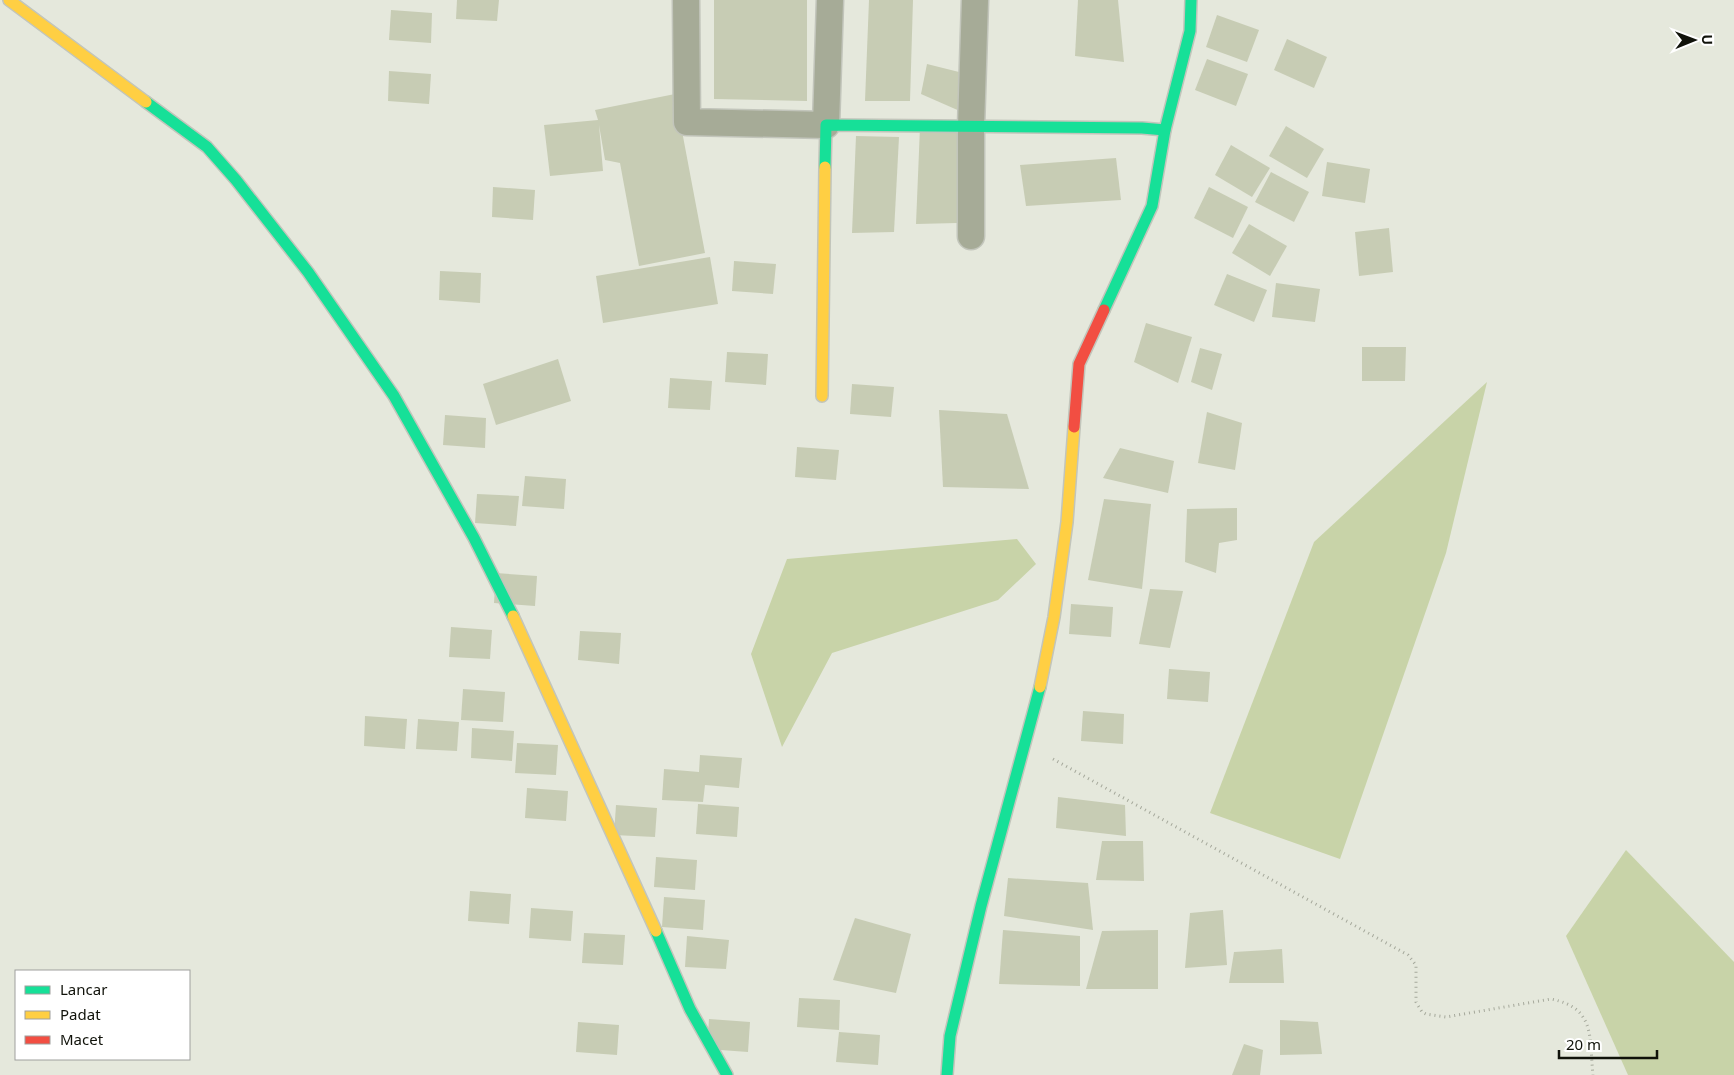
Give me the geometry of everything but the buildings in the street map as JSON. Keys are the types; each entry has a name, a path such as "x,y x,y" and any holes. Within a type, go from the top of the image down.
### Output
{"street":[{"path":"9,0 207,147 236,180 308,272 394,396 474,538 524,638 587,781 628,865 690,1009 727,1075"},
{"path":"686,0 687,122 1142,128 1165,130"},
{"path":"822,396 830,0"},
{"path":"971,236 970,127 975,0"},
{"path":"946,1075 950,1036 981,906 1026,745 1054,617 1067,522 1079,364 1152,206 1165,130 1190,32 1191,0"}],"path":[{"path":"1026,745 1182,829 1408,955 1416,965 1416,1002 1422,1012 1446,1018 1551,999 1566,1002 1586,1018 1590,1038 1592,1075"}],"green space":[{"path":"1487,382 1446,553 1340,859 1210,813 1314,542"},
{"path":"1017,539 1036,564 998,600 832,653 782,747 751,654 787,559"},
{"path":"1626,850 1734,962 1734,1075 1628,1075 1566,936"}],"traffic: fast":[{"path":"1104,310 1152,206 1165,130 1190,31 1191,0"},
{"path":"146,102 207,147 236,180 308,272 394,396 474,538 513,616"},
{"path":"825,167 826,125 1142,128 1165,130"},
{"path":"947,1075 950,1036 981,906 1040,687"},
{"path":"656,931 690,1009 727,1075"}],"traffic: slow":[{"path":"9,0 146,102"},
{"path":"822,396 825,167"},
{"path":"1040,687 1054,617 1067,522 1074,427"},
{"path":"513,616 656,931"}],"traffic: jam":[{"path":"1074,427 1079,364 1104,310"}]}
